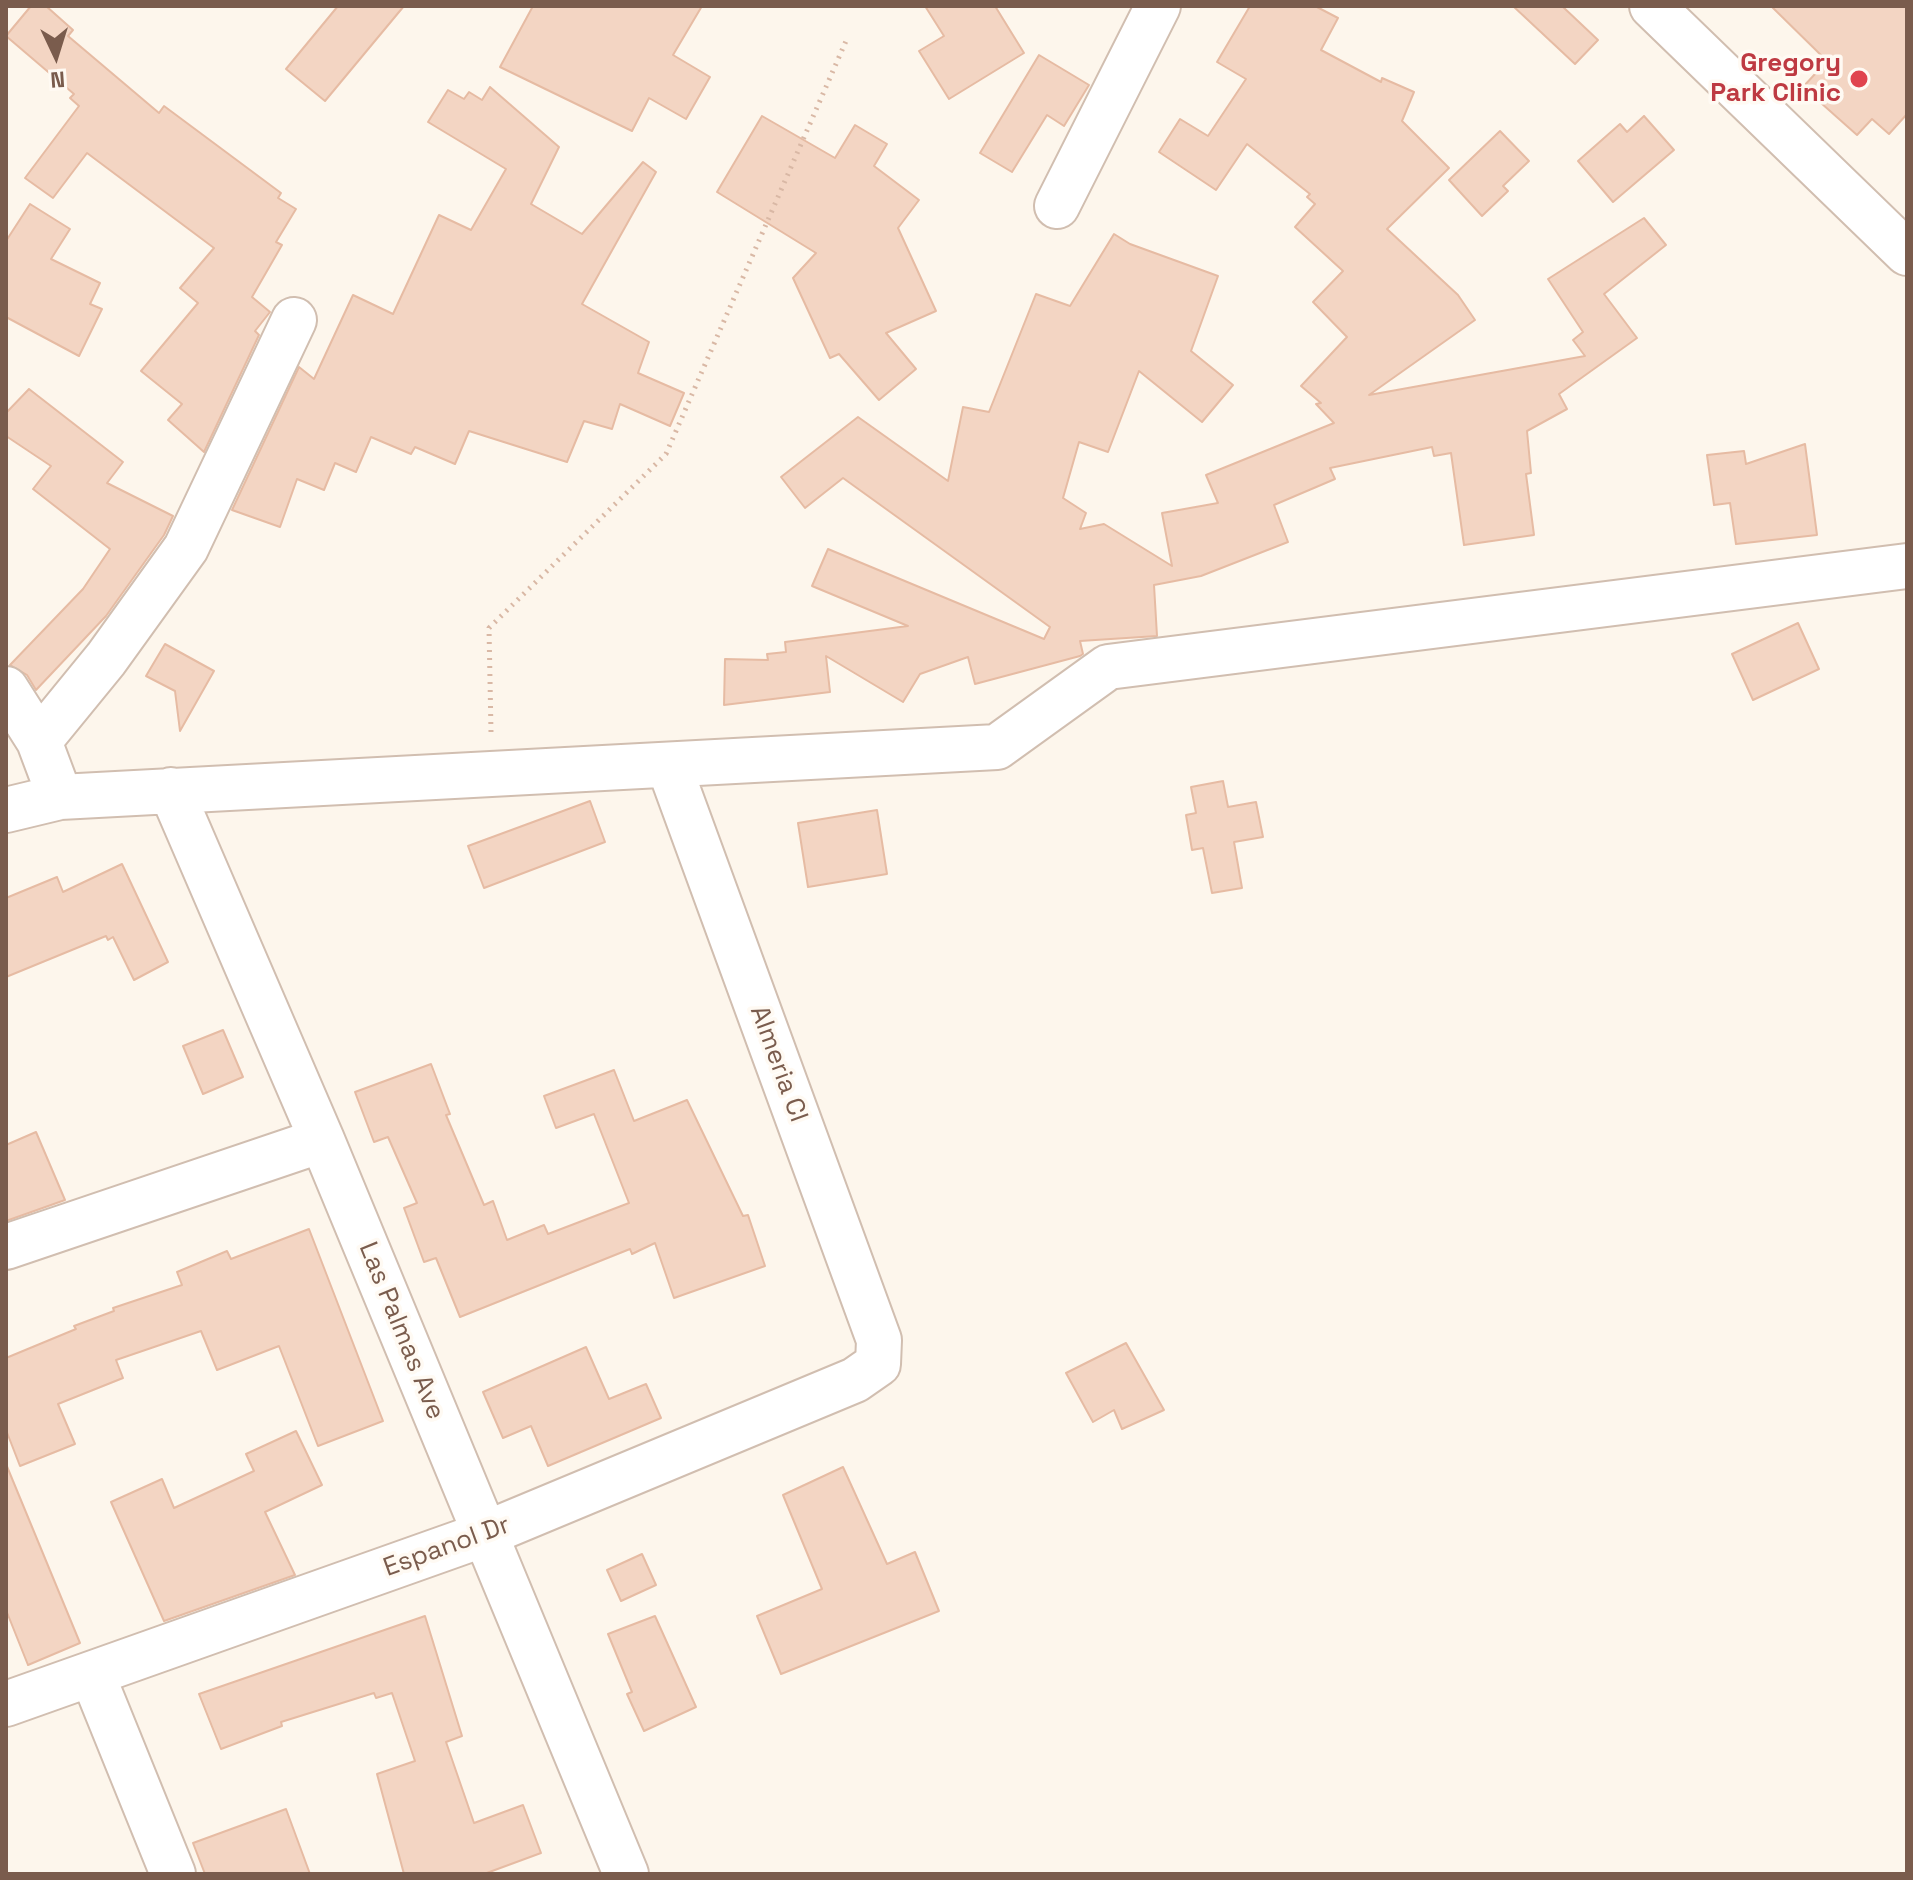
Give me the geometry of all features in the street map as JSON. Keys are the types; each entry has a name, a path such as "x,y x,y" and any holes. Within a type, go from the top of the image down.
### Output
{"street":[{"path":"1057,206 1158,6"},
{"path":"1652,6 1907,253"},
{"path":"39,741 106,659 186,548 294,320"},
{"path":"6,810 60,797 997,747 1108,667 1907,566"},
{"path":"6,689 39,741 60,797"},
{"name":"Almeria Cl","path":"669,766 879,1340 878,1364"},
{"name":"Las Palmas Ave","path":"171,790 322,1140 626,1874"},
{"path":"6,1247 322,1140"},
{"name":"Espanol Dr","path":"6,1704 485,1534 855,1380 878,1364"},
{"path":"92,1674 173,1874"}],"path":[{"path":"493,772 489,628 666,454 846,41"}],"building":[{"path":"31,6 46,6 73,30 68,36 159,113 164,106 281,193 278,198 296,209 276,242 282,245 252,297 270,312 255,331 259,335 204,452 168,420 182,404 141,371 198,303 180,288 214,248 87,153 53,198 25,178 79,106 70,98 74,94 6,36"},
{"path":"338,6 404,6 325,101 286,69"},
{"path":"533,6 702,6 673,55 710,77 686,119 649,98 632,131 500,67"},
{"path":"925,6 995,6 1024,53 949,99 919,51 944,36"},
{"path":"1250,6 1315,6 1338,18 1321,50 1381,82 1382,78 1414,92 1402,121 1449,168 1387,229 1458,295 1475,320 1369,395 1585,356 1573,340 1583,332 1548,279 1644,218 1666,245 1604,294 1637,338 1559,394 1567,409 1527,431 1531,473 1526,474 1534,535 1464,545 1451,453 1434,456 1432,447 1330,468 1335,479 1274,505 1288,542 1201,576 1154,585 1157,636 1080,641 1083,654 1080,656 975,684 968,657 920,674 903,702 826,656 830,692 724,705 725,659 768,660 767,654 786,652 785,642 908,626 812,586 828,549 1044,639 1050,627 843,478 805,508 781,477 858,417 948,481 963,407 989,412 1036,294 1070,306 1114,234 1130,244 1218,276 1191,351 1233,385 1202,422 1139,371 1108,452 1079,442 1063,498 1086,513 1080,529 1104,524 1172,566 1162,513 1218,503 1206,475 1334,423 1316,404 1321,403 1301,386 1347,337 1313,302 1343,271 1295,227 1315,204 1307,197 1310,194 1247,144 1216,190 1159,152 1180,119 1208,136 1246,79 1217,62"},
{"path":"1513,6 1562,6 1598,40 1575,64"},
{"path":"1771,6 1907,6 1907,114 1889,134 1872,119 1857,135 1803,87 1827,61"},
{"path":"1039,55 1089,85 1064,126 1047,115 1012,172 980,153"},
{"path":"490,87 559,147 531,204 582,234 643,162 656,172 582,304 649,342 638,373 684,393 670,426 620,404 612,429 584,421 567,462 469,431 455,464 415,447 411,454 371,437 356,472 335,463 324,490 297,479 280,527 232,510 299,367 314,379 353,295 393,314 439,215 471,230 506,169 428,122 448,90 464,99 469,92 482,100"},
{"path":"762,116 835,158 855,125 887,144 874,166 919,200 898,228 936,311 886,333 916,369 879,400 839,354 830,358 793,278 816,253 717,192"},
{"path":"1644,116 1674,150 1613,202 1578,161 1620,124 1627,132"},
{"path":"1500,131 1529,161 1503,186 1508,191 1482,216 1449,180"},
{"path":"30,204 70,229 51,259 100,283 90,304 102,309 79,356 6,317 6,241"},
{"path":"29,389 123,462 107,483 173,516 164,535 106,616 36,690 27,675 10,665 83,589 110,549 33,489 51,466 6,436 6,413"},
{"path":"1805,444 1817,535 1736,544 1730,503 1714,505 1707,455 1744,451 1746,464"},
{"path":"1798,623 1819,669 1753,700 1732,654"},
{"path":"165,644 214,671 180,731 175,691 146,676"},
{"path":"1223,781 1228,807 1256,802 1263,837 1234,842 1242,888 1212,893 1203,848 1192,850 1186,815 1196,813 1191,787"},
{"path":"590,801 605,842 484,888 468,846"},
{"path":"877,810 887,874 808,887 798,823"},
{"path":"122,864 168,962 134,980 113,937 108,940 106,936 6,977 6,898 57,877 63,892"},
{"path":"223,1030 243,1077 203,1094 183,1046"},
{"path":"431,1064 450,1114 446,1115 484,1205 493,1201 507,1240 544,1225 548,1234 629,1203 594,1114 556,1128 544,1096 614,1070 634,1121 687,1100 743,1216 748,1215 765,1266 674,1298 655,1243 632,1254 630,1249 460,1317 436,1258 424,1262 404,1208 417,1203 388,1137 374,1142 355,1092"},
{"path":"36,1132 65,1200 6,1221 6,1145"},
{"path":"309,1229 383,1421 318,1446 279,1346 217,1370 201,1331 116,1360 123,1378 58,1404 75,1444 20,1466 6,1430 6,1358 76,1329 74,1326 114,1311 113,1308 182,1285 177,1272 227,1251 231,1259"},
{"path":"1126,1343 1164,1410 1122,1429 1114,1410 1093,1422 1066,1373"},
{"path":"586,1347 609,1399 646,1384 661,1418 548,1466 531,1426 503,1438 483,1392"},
{"path":"296,1431 322,1485 265,1512 295,1575 164,1621 111,1502 162,1479 174,1508 254,1471 246,1454"},
{"path":"6,1464 80,1643 28,1665 6,1610"},
{"path":"843,1467 887,1564 915,1552 939,1611 781,1674 757,1616 822,1589 783,1495"},
{"path":"642,1554 656,1585 621,1601 607,1570"},
{"path":"425,1616 462,1736 446,1742 474,1823 523,1805 541,1853 484,1874 404,1874 377,1774 415,1761 392,1693 376,1698 374,1693 281,1722 282,1726 221,1749 199,1694"},
{"path":"655,1616 696,1707 644,1731 627,1694 632,1692 608,1634"},
{"path":"286,1809 310,1874 205,1874 193,1843"}],"place":[{"name":"Gregory Park Clinic","path":"1859,79"}]}
